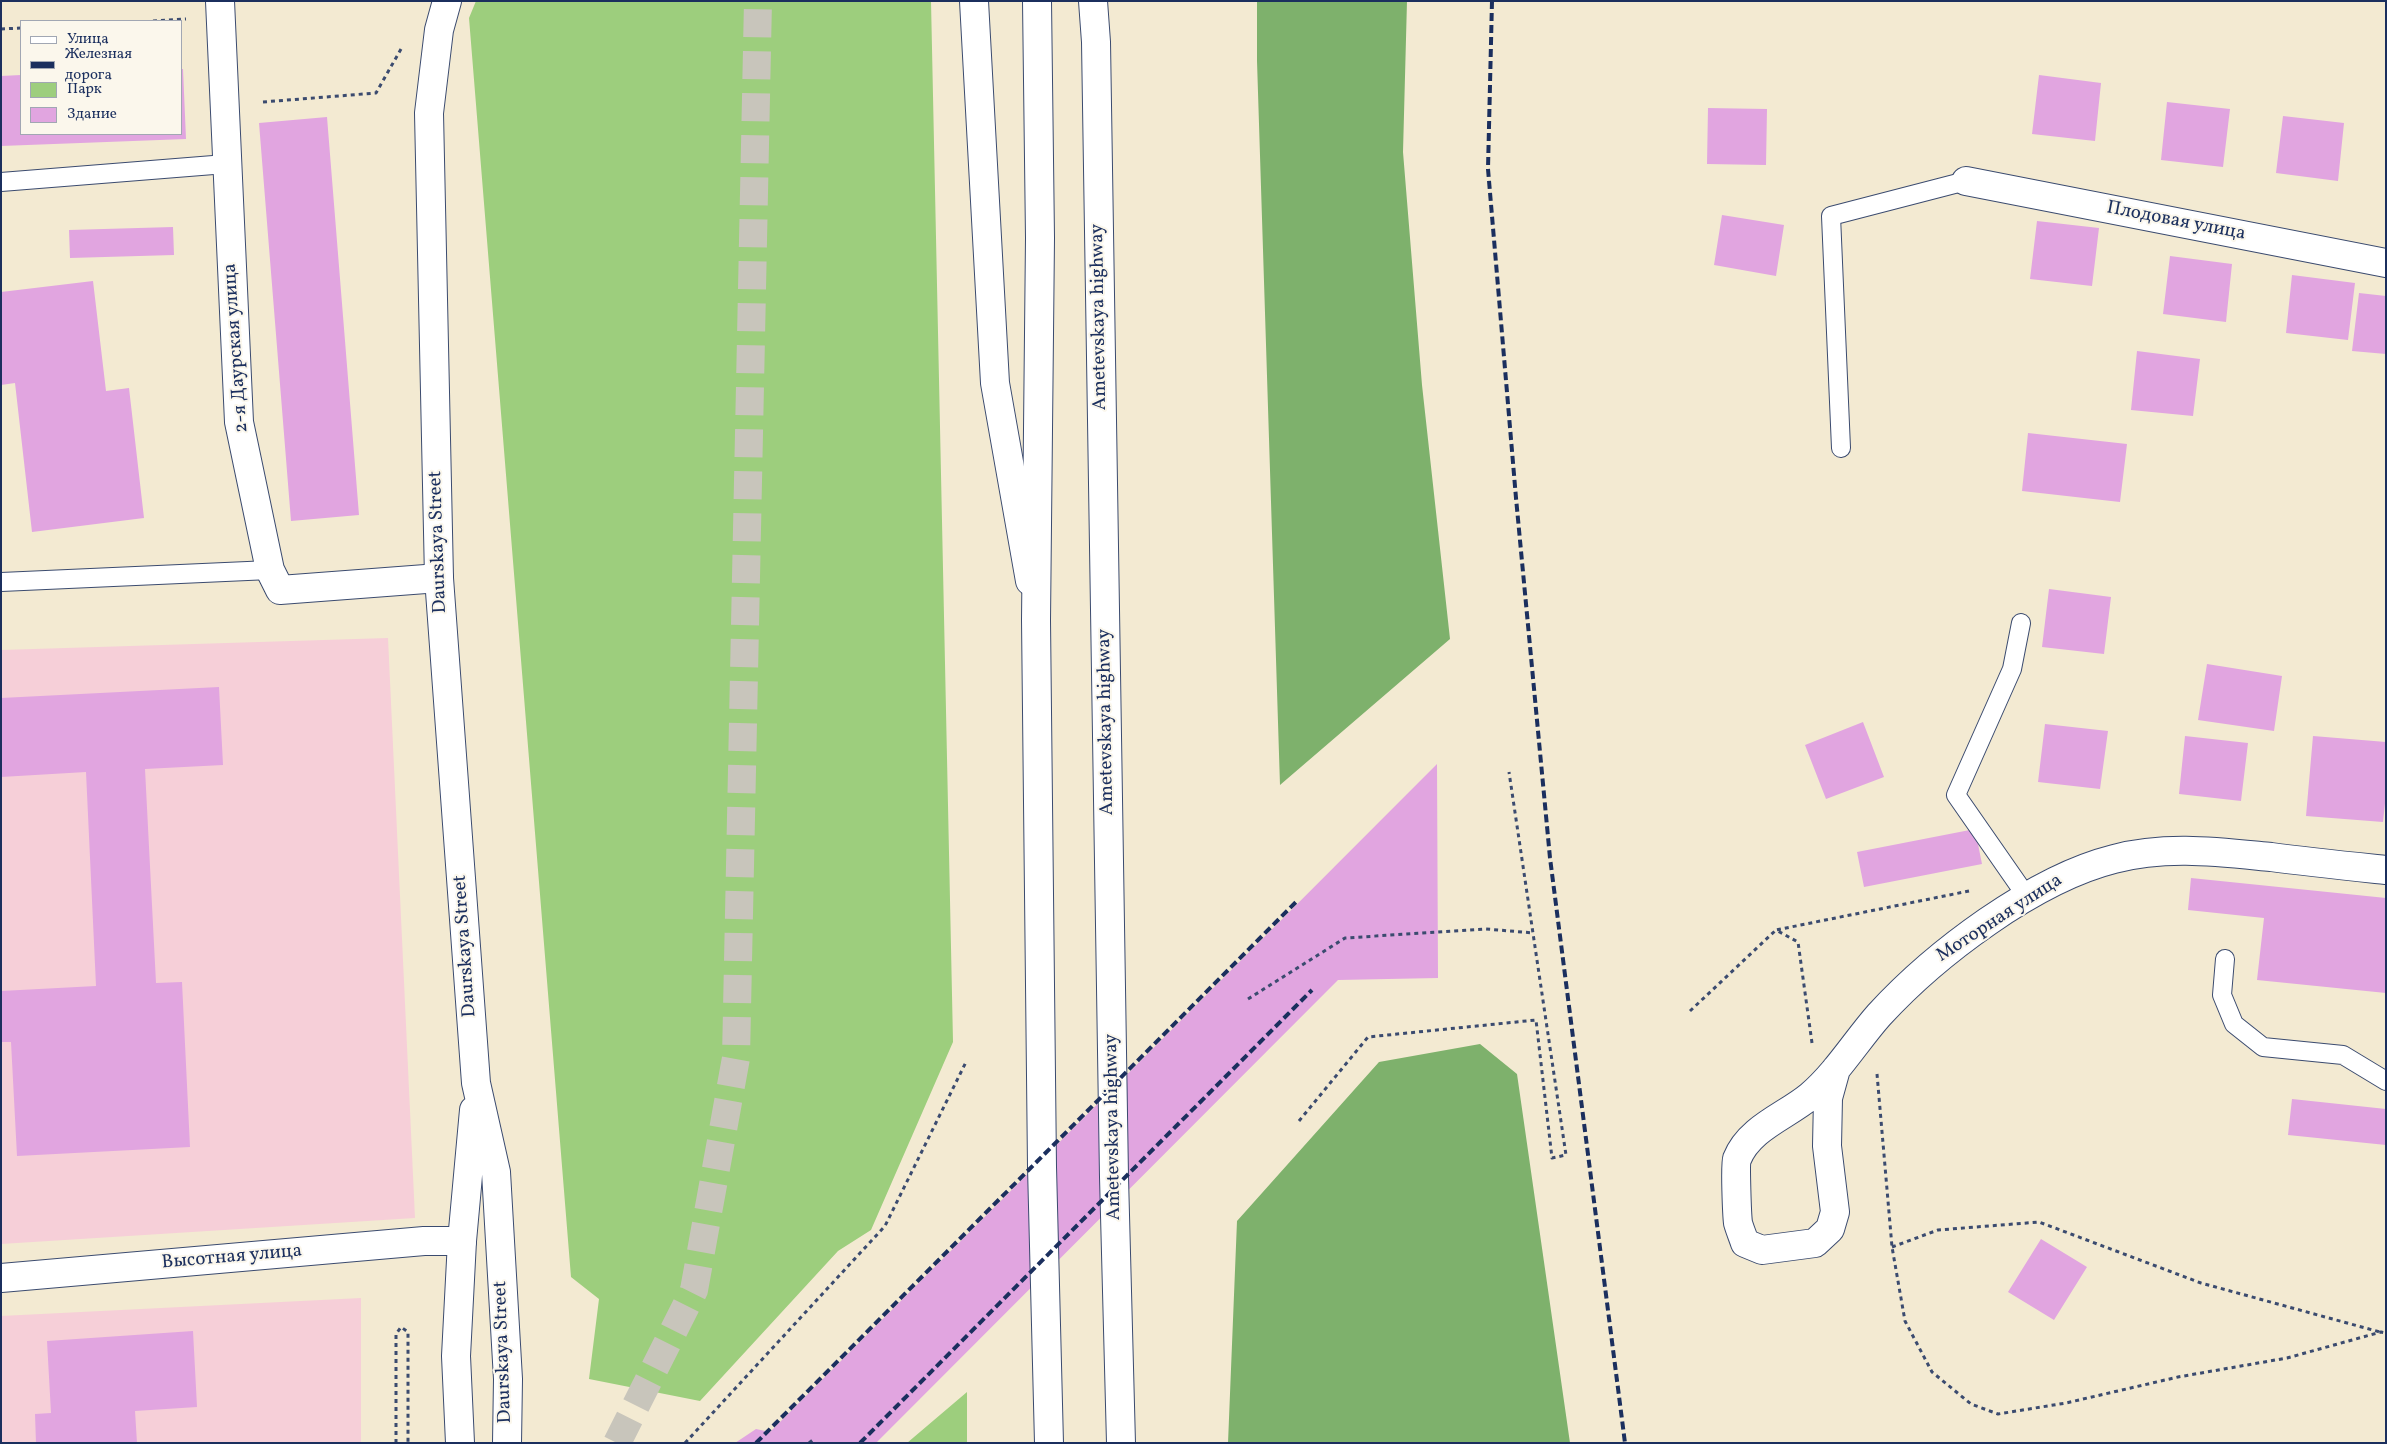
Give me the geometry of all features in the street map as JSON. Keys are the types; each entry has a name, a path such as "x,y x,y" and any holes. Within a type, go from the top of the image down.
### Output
{"street":[{"name":"2-я Даурская улица","path":"220,1 239,422 270,570 280,590 439,578"},
{"name":"Daurskaya Street","path":"447,1 439,30 429,113 439,578 476,1083 496,1172 508,1379 507,1443"},
{"path":"974,1 995,383 1036,620"},
{"path":"1036,1 1040,238 1036,620 1042,1167 1049,1443"},
{"name":"Ametevskaya highway","path":"1093,1 1096,42 1120,1443"},
{"name":"Плодовая улица","path":"1966,181 2386,263"},
{"name":"Моторная улица","path":"1836,1069 1828,1098 1827,1146 1835,1212 1830,1228 1815,1243 1762,1250 1745,1243 1738,1222 1737,1160 1754,1134 1811,1096 1836,1069 1877,1017 1912,980 2022,889 2115,858 2162,851 2215,851 2386,870"},
{"name":"Daurskaya Street","path":"460,1443 456,1356 462,1241 476,1083"},
{"name":"Высотная улица","path":"1,1278 414,1242 462,1241"}],"lane":[{"path":"1,182 226,164"},
{"path":"1841,448 1831,216 1966,181"},
{"path":"1,582 270,570"},
{"path":"2021,623 2012,670 1956,796 2022,889"},
{"path":"2226,959 2222,995 2231,1017 2234,1024 2263,1047 2344,1055 2386,1081"}],"path":[{"path":"182,20 186,20 187,29"},
{"path":"1,29 20,28"},
{"path":"263,102 376,93 401,48"},
{"path":"1299,1121 1368,1037 1536,1020 1552,1158 1566,1155 1509,772"},
{"path":"1690,1011 1776,930 2022,889"},
{"path":"1248,999 1345,938 1486,929 1534,933"},
{"path":"1776,930 1798,942 1812,1042 1836,1069 1877,1073 1892,1247 1905,1321 1932,1372 1971,1404 1998,1414 2066,1403 2178,1377 2287,1358 2381,1332"},
{"path":"685,1443 885,1226 966,1062"},
{"path":"1892,1247 1938,1230 2039,1222 2201,1282 2386,1333"},
{"path":"396,1443 396,1334 401,1327 408,1332 408,1443"},
{"path":"810,1443 814,1439"}],"shaded area":[{"path":"388,638 415,1218 1,1244 1,650"},
{"path":"361,1298 361,1443 1,1443 1,1316"}],"green space":[{"path":"476,1 931,1 953,1042 871,1230 838,1251 700,1401 589,1379 599,1299 571,1277 469,18"},
{"path":"1257,1 1407,1 1403,152 1422,385 1450,639 1280,785 1257,61"},
{"path":"1480,1044 1517,1074 1570,1443 1228,1443 1237,1221 1379,1062"},
{"path":"967,1392 967,1443 907,1443"}],"building":[{"path":"183,69 186,139 1,146 1,76 20,75 20,135 182,135"},
{"path":"2039,75 2101,83 2095,141 2032,134"},
{"path":"2167,102 2230,109 2223,167 2161,160"},
{"path":"1708,108 1767,109 1766,165 1707,164"},
{"path":"2283,116 2344,123 2338,181 2276,173"},
{"path":"327,117 359,515 291,521 259,123"},
{"path":"1722,215 1784,225 1776,276 1714,265"},
{"path":"2037,221 2099,228 2092,286 2030,279"},
{"path":"173,227 174,255 70,258 69,230"},
{"path":"2170,256 2232,264 2226,322 2163,314"},
{"path":"2292,275 2355,283 2348,340 2286,333"},
{"path":"93,281 106,391 129,388 144,518 32,532 15,383 1,385 1,292"},
{"path":"2359,293 2386,296 2386,354 2352,351"},
{"path":"2137,351 2200,359 2193,416 2131,410"},
{"path":"2028,433 2127,444 2120,502 2022,491"},
{"path":"2049,589 2111,597 2104,654 2042,647"},
{"path":"2207,664 2282,676 2274,731 2198,720"},
{"path":"219,687 223,765 145,769 156,983 182,982 190,1147 17,1156 11,1042 1,1042 1,991 96,986 86,772 1,777 1,698"},
{"path":"1863,722 1884,777 1826,799 1805,745"},
{"path":"2045,724 2108,731 2100,789 2038,782"},
{"path":"2185,736 2248,743 2241,801 2179,794"},
{"path":"2313,736 2386,742 2386,794 2383,822 2306,816"},
{"path":"1437,764 1438,978 1338,980 876,1443 735,1443 756,1429 770,1432"},
{"path":"1975,829 1982,864 1864,887 1857,852"},
{"path":"2191,878 2386,898 2386,993 2257,980 2264,918 2188,910"},
{"path":"2292,1099 2386,1109 2386,1145 2288,1135"},
{"path":"2041,1239 2087,1267 2054,1320 2008,1292"},
{"path":"193,1331 197,1407 135,1411 137,1443 36,1443 35,1414 51,1413 47,1341"}],"tunnel":[{"path":"617,1443 694,1290 736,1058 758,1"}],"railway":[{"path":"1492,1 1488,169 1516,498 1550,858 1625,1443"},
{"path":"756,1443 1298,900"},
{"path":"860,1443 1312,990"}]}
